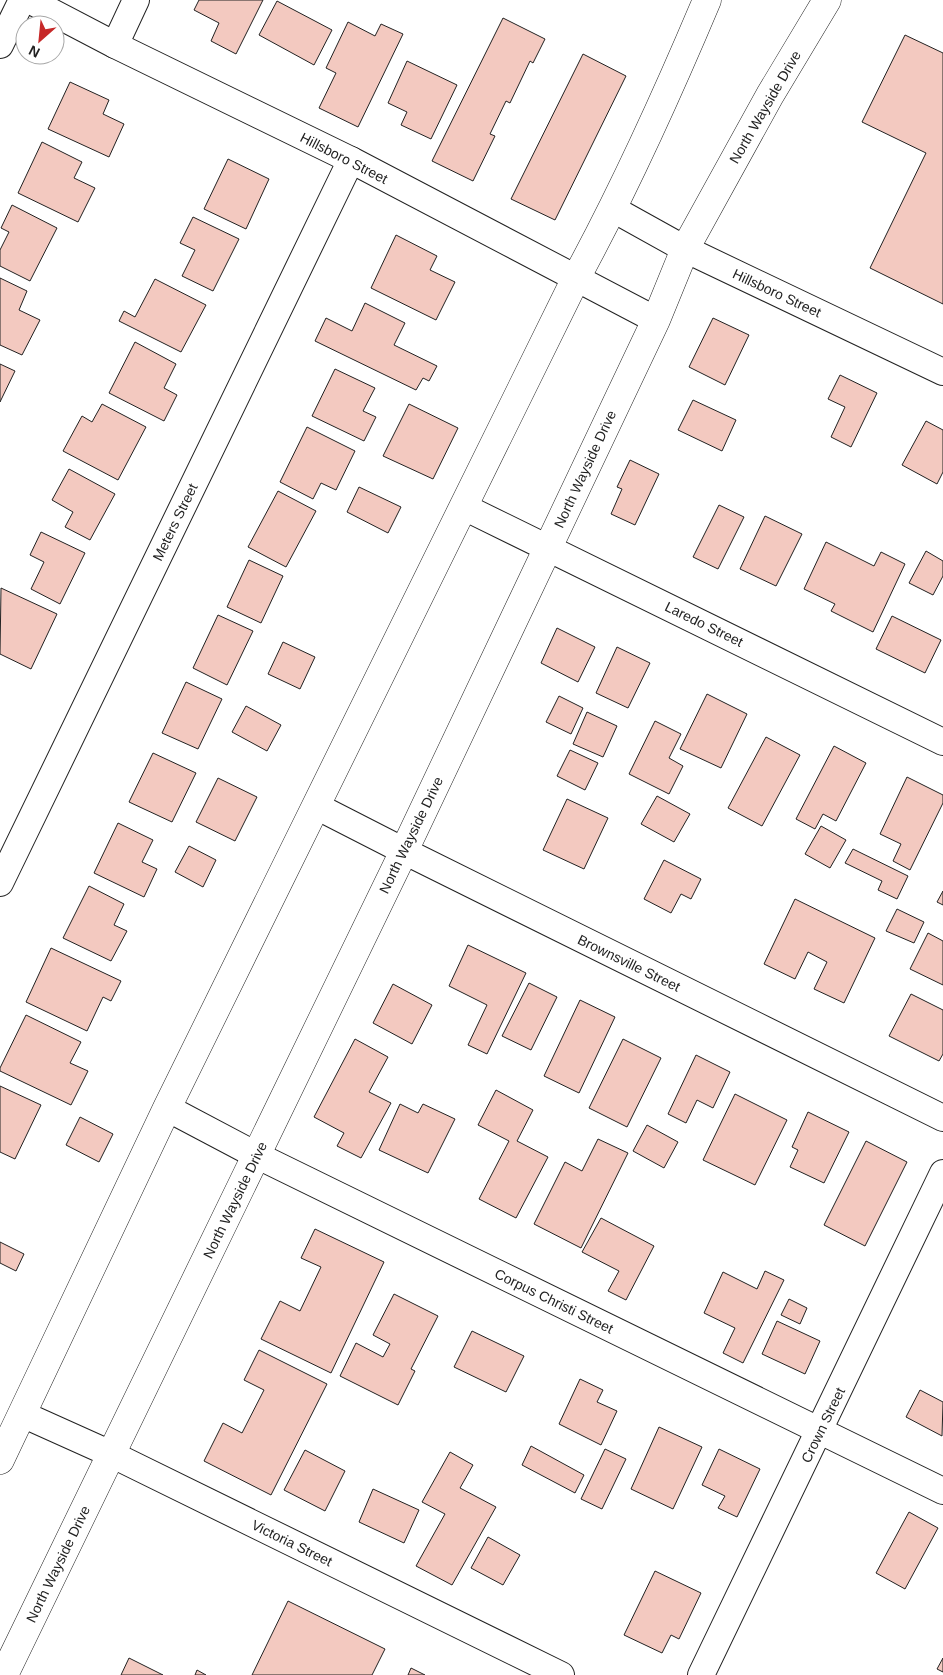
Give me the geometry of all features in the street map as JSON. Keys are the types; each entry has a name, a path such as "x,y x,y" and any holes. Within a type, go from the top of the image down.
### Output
{"main road":[{"path":"0,1460 167,1108 576,278 613,209 668,92 707,0"},
{"name":"North Wayside Drive","path":"4,1675 404,851 549,547 656,320 684,249 770,95 826,0"}],"street":[{"path":"0,45 22,0"},
{"name":"Hillsboro Street","path":"29,0 115,45 351,160 656,320"},
{"path":"115,45 136,0"},
{"name":"Meters Street","path":"0,883 351,160"},
{"name":"Hillsboro Street","path":"613,209 684,249 943,372"},
{"name":"Laredo Street","path":"464,507 549,547 943,742"},
{"name":"Brownsville Street","path":"316,806 943,1118"},
{"name":"Corpus Christi Street","path":"167,1108 256,1155 943,1490"},
{"name":"Crown Street","path":"701,1675 943,1173"},
{"name":"Victoria Street","path":"22,1414 111,1454 561,1675"}],"building":[{"path":"199,0 263,0 236,54 211,41 219,23 194,10"},
{"path":"277,1 332,30 314,65 259,35"},
{"path":"503,18 545,39 533,63 530,61 510,103 506,101 490,134 495,136 473,181 432,161"},
{"path":"348,22 375,36 381,24 403,34 358,127 319,108 336,73 326,68"},
{"path":"905,35 943,53 943,304 870,268 926,153 862,122"},
{"path":"583,54 626,76 555,220 511,199"},
{"path":"407,61 457,85 431,139 401,125 407,112 388,103"},
{"path":"70,82 109,100 103,114 124,124 109,157 48,129"},
{"path":"42,142 82,162 74,178 95,188 78,222 18,193"},
{"path":"228,159 269,179 246,229 204,209"},
{"path":"12,205 57,228 30,281 0,266 0,250 9,232 1,228"},
{"path":"193,217 239,239 213,291 182,276 195,250 180,243"},
{"path":"396,235 437,256 430,270 455,282 436,320 371,288"},
{"path":"0,278 27,291 19,310 40,320 22,355 0,345"},
{"path":"155,279 206,305 181,352 119,321 124,311 135,317"},
{"path":"365,303 405,323 394,345 437,366 429,381 423,378 416,390 315,341 326,318 352,331"},
{"path":"713,318 749,335 725,385 689,367"},
{"path":"135,342 176,364 164,388 177,395 164,421 109,393"},
{"path":"0,364 15,371 0,402"},
{"path":"335,369 375,388 363,411 376,417 364,441 312,416"},
{"path":"840,375 877,393 851,447 831,437 845,407 828,399"},
{"path":"693,400 736,420 722,451 678,430"},
{"path":"102,404 146,427 118,480 63,451 82,416 92,422"},
{"path":"409,404 458,428 433,479 383,456"},
{"path":"926,421 943,430 943,472 937,484 902,465"},
{"path":"307,427 355,451 336,490 321,483 313,499 280,482"},
{"path":"630,460 659,474 635,525 611,514 622,489 617,487"},
{"path":"69,469 115,494 90,540 65,527 73,512 52,500"},
{"path":"359,487 401,507 388,533 347,512"},
{"path":"278,491 316,511 286,567 248,547"},
{"path":"719,505 744,517 718,569 693,557"},
{"path":"765,516 802,534 776,586 740,569"},
{"path":"41,532 85,553 60,604 31,589 44,562 30,555"},
{"path":"826,542 874,566 881,552 905,564 873,632 831,611 835,604 804,589"},
{"path":"926,551 943,561 943,576 933,595 909,583"},
{"path":"249,560 283,576 261,623 227,607"},
{"path":"1,588 57,614 31,669 0,654"},
{"path":"218,615 253,631 227,685 193,668"},
{"path":"892,616 941,640 925,673 876,649"},
{"path":"557,628 595,647 578,682 541,663"},
{"path":"283,642 315,657 300,689 268,674"},
{"path":"617,647 650,663 628,708 596,693"},
{"path":"186,682 222,699 198,749 162,733"},
{"path":"707,694 747,714 721,768 680,749"},
{"path":"559,696 583,708 571,734 546,722"},
{"path":"246,706 281,725 267,751 232,732"},
{"path":"587,712 617,726 603,757 573,744"},
{"path":"655,721 681,734 669,758 683,766 669,794 629,774"},
{"path":"766,737 800,755 762,826 728,808"},
{"path":"834,746 866,763 836,821 823,814 815,829 796,819"},
{"path":"570,750 598,763 585,790 557,776"},
{"path":"153,753 196,773 172,822 129,802"},
{"path":"907,777 943,795 943,803 910,870 893,861 901,844 880,834"},
{"path":"218,778 257,797 235,841 196,822"},
{"path":"657,796 690,814 674,842 641,824"},
{"path":"567,799 608,818 584,869 543,850"},
{"path":"118,823 153,840 142,862 157,869 144,897 94,873"},
{"path":"821,826 846,840 830,868 805,854"},
{"path":"189,846 216,860 203,887 175,872"},
{"path":"853,849 908,876 897,899 878,890 882,881 845,863"},
{"path":"664,860 701,879 691,899 681,894 671,913 644,899"},
{"path":"89,886 124,904 114,925 127,931 111,961 63,938"},
{"path":"943,891 943,905 937,902"},
{"path":"795,899 875,938 844,1003 814,989 827,962 808,952 795,979 764,964"},
{"path":"897,909 924,922 914,943 886,931"},
{"path":"928,933 943,941 943,985 910,969"},
{"path":"468,945 526,973 487,1054 468,1045 487,1005 449,986"},
{"path":"51,948 121,981 111,1001 103,997 87,1031 26,1002"},
{"path":"529,983 557,997 531,1050 502,1036"},
{"path":"393,984 432,1005 412,1044 373,1023"},
{"path":"911,994 943,1010 943,1054 939,1061 889,1036"},
{"path":"580,1000 615,1017 579,1093 544,1076"},
{"path":"26,1015 81,1042 70,1063 88,1071 71,1105 0,1071"},
{"path":"355,1039 388,1057 369,1092 391,1103 361,1158 337,1146 344,1133 314,1117"},
{"path":"623,1039 661,1058 627,1127 589,1108"},
{"path":"696,1055 730,1072 713,1108 697,1100 686,1123 668,1114"},
{"path":"0,1086 41,1105 15,1159 0,1152"},
{"path":"496,1090 533,1110 517,1141 548,1157 516,1218 479,1199 509,1141 478,1125"},
{"path":"735,1094 787,1120 755,1185 703,1160"},
{"path":"400,1104 418,1113 423,1104 455,1119 428,1173 379,1150"},
{"path":"808,1112 849,1132 824,1183 790,1167 798,1150 792,1147"},
{"path":"80,1117 113,1134 99,1162 66,1145"},
{"path":"647,1125 678,1142 664,1168 633,1151"},
{"path":"598,1139 628,1153 581,1248 534,1224 565,1162 582,1171"},
{"path":"866,1141 907,1162 865,1246 824,1225"},
{"path":"601,1218 654,1246 626,1300 608,1291 619,1271 582,1252"},
{"path":"315,1229 384,1262 331,1373 261,1339 280,1301 300,1311 321,1267 301,1258"},
{"path":"0,1242 24,1254 16,1271 0,1263"},
{"path":"765,1271 784,1280 743,1363 723,1353 735,1328 704,1313 723,1272 757,1289"},
{"path":"394,1294 438,1316 411,1369 415,1371 398,1405 340,1376 356,1343 383,1357 390,1344 373,1335"},
{"path":"789,1299 807,1308 800,1324 781,1315"},
{"path":"777,1321 820,1341 805,1374 762,1354"},
{"path":"472,1331 524,1356 506,1392 454,1367"},
{"path":"259,1350 327,1384 271,1495 204,1461 223,1423 242,1433 264,1390 244,1380"},
{"path":"580,1379 603,1390 597,1402 617,1411 601,1445 559,1424"},
{"path":"920,1390 943,1402 942,1436 906,1417"},
{"path":"659,1427 702,1447 673,1509 631,1489"},
{"path":"531,1446 584,1475 575,1493 522,1465"},
{"path":"605,1449 626,1459 602,1509 581,1499"},
{"path":"719,1449 760,1469 737,1517 718,1508 725,1496 702,1485"},
{"path":"305,1450 345,1471 325,1511 284,1490"},
{"path":"450,1452 473,1465 460,1488 496,1507 452,1585 416,1566 445,1514 422,1502"},
{"path":"373,1489 419,1510 404,1543 359,1522"},
{"path":"909,1512 938,1528 905,1589 876,1573"},
{"path":"488,1537 520,1555 503,1585 471,1568"},
{"path":"655,1571 701,1593 679,1639 671,1635 662,1653 624,1635"},
{"path":"288,1601 385,1649 372,1675 252,1675"},
{"path":"129,1658 163,1675 121,1675"},
{"path":"943,1658 943,1672 937,1669"},
{"path":"411,1668 425,1675 408,1675"},
{"path":"197,1670 206,1675 195,1675"}]}
